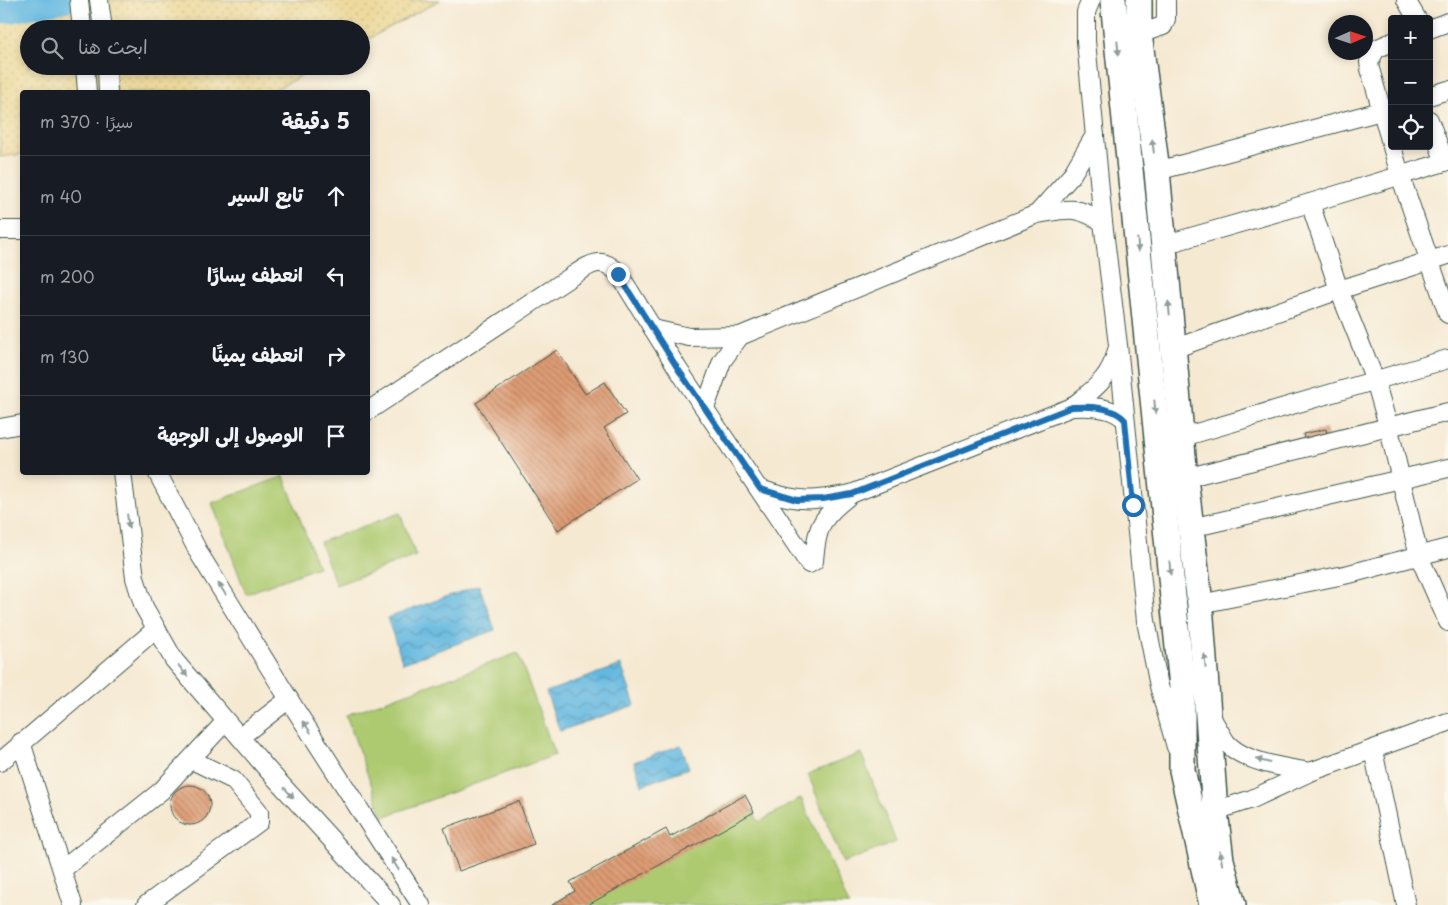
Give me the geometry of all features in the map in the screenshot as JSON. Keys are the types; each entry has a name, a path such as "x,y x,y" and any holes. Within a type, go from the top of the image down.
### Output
{"highway":[{"path":"1113,0 1182,688 1182,770 1212,905"},
{"path":"1139,0 1139,34 1156,171 1183,437 1185,478 1200,604 1221,860 1233,905"},
{"path":"1135,209 1159,204"},
{"path":"1182,688 1207,687"}],"street":[{"path":"79,0 81,20"},
{"path":"99,0 102,20"},
{"path":"1091,0 1086,12 1086,41 1103,222 1118,345 1146,622 1160,686 1182,770"},
{"path":"1139,34 1164,26 1166,0"},
{"path":"1406,0 1415,15"},
{"path":"1433,28 1448,22"},
{"path":"1388,44 1376,49 1369,62 1400,175 1448,314"},
{"path":"86,75 87,90"},
{"path":"107,75 108,90"},
{"path":"1433,95 1448,90"},
{"path":"1156,171 1382,111"},
{"path":"1163,245 1310,204 1447,162 1433,129"},
{"path":"1037,214 1071,176 1096,135"},
{"path":"1310,204 1339,290 1374,380 1389,428 1419,556 1447,620"},
{"path":"653,329 700,338 740,336 1037,214 1074,209 1084,210 1103,222"},
{"path":"0,230 20,230"},
{"path":"1173,349 1339,290 1448,255"},
{"path":"370,410 593,263 612,266 704,408 810,564 814,561 817,537 822,522 828,514 852,494"},
{"path":"704,408 722,361 740,336"},
{"path":"760,489 797,500 823,499 852,494 1072,407 1093,389 1113,367 1118,345"},
{"path":"1183,437 1448,359"},
{"path":"1072,407 1102,408 1122,416 1125,420"},
{"path":"1185,478 1448,412"},
{"path":"0,428 20,424"},
{"path":"1191,528 1448,468"},
{"path":"122,475 135,578 144,607 174,660 240,737 391,905"},
{"path":"160,475 200,555 415,903"},
{"path":"1200,604 1294,586 1448,548"},
{"path":"0,762 21,742 156,629"},
{"path":"240,737 289,699"},
{"path":"1209,713 1227,743 1241,753 1267,763 1310,772"},
{"path":"62,869 145,805 192,760 226,721"},
{"path":"1216,811 1252,799 1310,772 1448,722"},
{"path":"21,742 73,905"},
{"path":"1373,750 1406,905"},
{"path":"146,905 259,822 259,812 233,780 192,760"}],"green space":[{"path":"284,476 318,567 246,594 212,503"},
{"path":"400,513 416,556 336,585 320,542"},
{"path":"518,653 555,755 383,817 346,715"},
{"path":"861,753 896,842 843,863 808,774"},
{"path":"745,795 759,822 801,798 849,905 552,905 575,891 570,882 666,829 670,836"}],"sand":[{"path":"0,0 440,0 370,38 370,20 20,20 20,75 302,75 275,90 20,90 20,154 0,157"}],"water":[{"path":"479,585 495,630 403,663 387,618"},
{"path":"621,665 635,705 560,731 546,692"},
{"path":"681,745 689,768 642,785 634,762"}],"building":[{"path":"557,350 585,394 605,382 626,414 604,428 637,479 558,530 476,403"},
{"path":"1326,429 1329,443 1306,447 1303,434"},
{"path":"194,785 201,788 207,794 210,805 209,813 201,822 194,825 186,825 179,822 171,813 170,801 173,794 182,786"},
{"path":"745,795 754,812 588,905 552,905 575,891 570,882 666,829 670,837"},
{"path":"519,801 534,844 459,871 444,828"}],"waterway":[{"path":"0,11 10,11 66,0"}],"route":[{"path":"618,274 678,369 760,489 786,498 809,501 852,494 1072,407 1085,406 1111,411 1122,416 1125,420 1133,505"}]}
